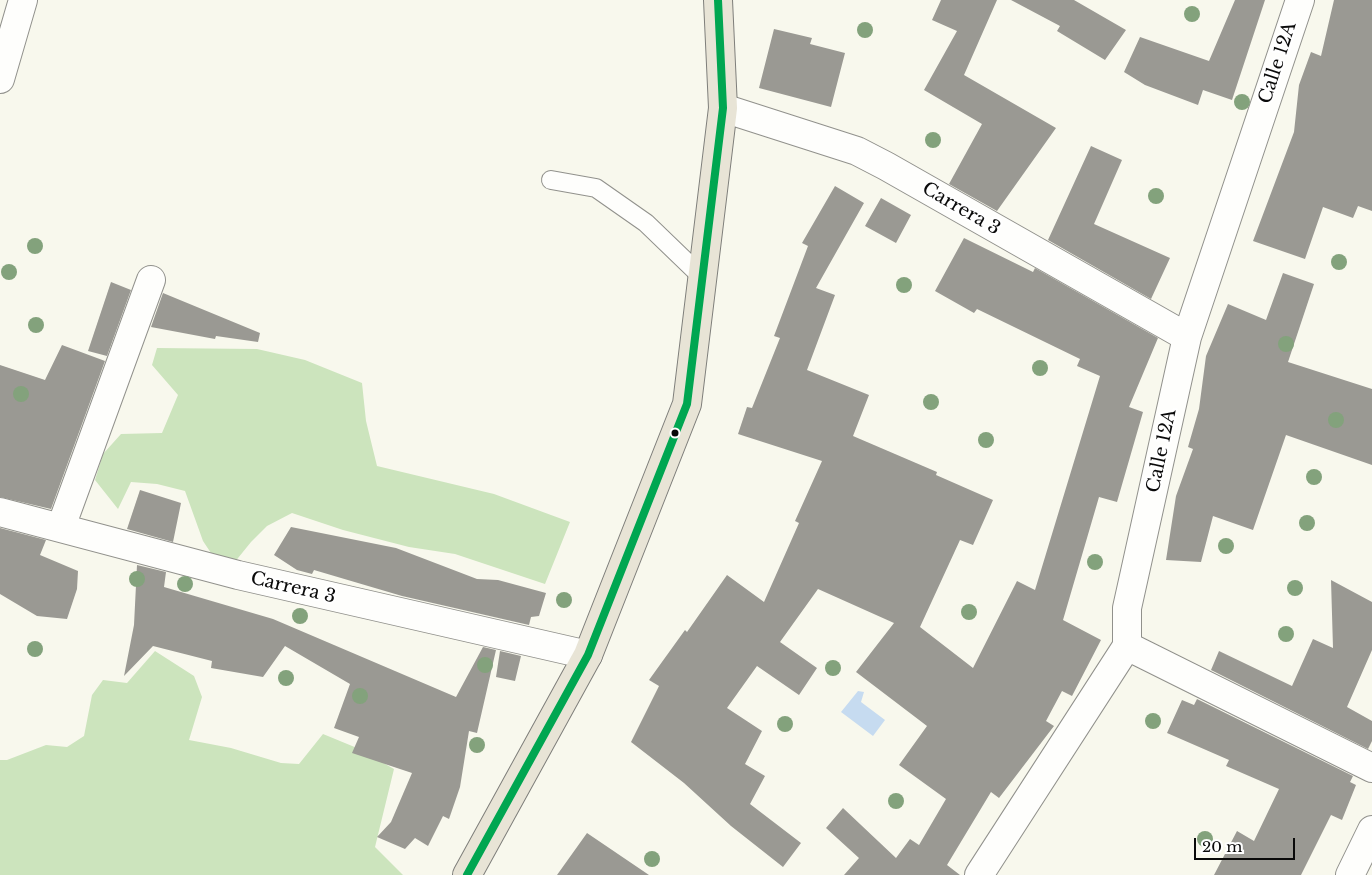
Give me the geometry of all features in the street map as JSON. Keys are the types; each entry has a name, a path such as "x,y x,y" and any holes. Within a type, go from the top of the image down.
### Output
{"highway":[{"path":"467,875 588,655 687,404 723,108 718,0"}],"street":[{"path":"0,79 23,0"},
{"name":"Calle 12A","path":"1126,646 1127,608 1187,337 1300,0"},
{"name":"Carrera 3","path":"723,108 856,151 886,166 1187,337"},
{"path":"62,527 151,280"},
{"name":"Carrera 3","path":"0,512 238,575 588,655"},
{"path":"979,875 1126,646 1372,768"},
{"path":"1350,875 1372,830"}],"lane":[{"path":"552,180 596,188 646,223 702,277"}],"green space":[{"path":"157,348 257,349 305,360 362,383 366,421 377,466 494,494 570,522 545,584 455,554 409,547 343,530 292,513 267,526 234,563 213,556 203,541 185,491 157,484 131,482 118,509 95,480 103,454 121,434 162,433 178,395 152,365"},
{"path":"155,651 194,676 202,697 189,740 231,748 281,763 299,764 323,734 357,748 394,769 375,847 403,875 0,875 0,760 7,760 46,745 67,747 84,736 92,695 103,680 127,683"}],"water":[{"path":"858,691 864,692 861,702 885,720 873,736 841,712"}],"building":[{"path":"941,0 997,0 964,75 1056,128 997,211 949,184 982,124 924,90 957,31 932,20"},
{"path":"1011,0 1074,0 1126,30 1105,60 1057,31 1060,26"},
{"path":"1235,0 1265,0 1232,100 1203,90 1198,105 1145,85 1124,72 1140,37 1209,61"},
{"path":"1334,0 1372,0 1372,211 1358,206 1353,218 1323,207 1305,259 1253,241 1294,132 1299,85 1311,52 1321,56"},
{"path":"774,29 812,38 810,44 845,53 831,107 759,88"},
{"path":"1091,146 1122,160 1094,224 1170,258 1151,299 1048,240"},
{"path":"835,186 864,203 816,288 835,295 807,370 869,395 853,436 937,472 936,475 993,500 973,545 960,540 920,627 973,668 1017,581 1035,590 1100,376 1077,366 1080,359 977,309 974,313 935,291 964,238 1033,272 1035,268 1158,338 1129,407 1143,412 1117,502 1099,497 1063,620 1101,640 1072,696 1062,691 1046,721 1054,726 999,798 991,792 947,865 960,875 844,875 859,858 826,828 843,808 896,858 910,839 919,845 946,799 899,765 927,726 856,672 894,623 818,589 780,642 817,668 799,695 757,666 727,708 762,731 745,764 765,776 750,804 801,843 783,867 731,826 684,783 631,742 659,686 649,680 685,630 687,632 727,575 764,602 799,523 795,521 822,461 738,434 747,407 752,408 780,338 774,336 808,246 802,243"},
{"path":"881,198 911,215 896,243 865,226"},
{"path":"1283,273 1314,284 1288,362 1372,389 1372,465 1286,435 1253,530 1213,516 1201,562 1166,560 1176,496 1193,449 1188,447 1199,409 1206,356 1228,304 1266,320"},
{"path":"111,282 131,290 107,356 88,351"},
{"path":"163,293 260,333 258,342 216,336 215,339 151,327"},
{"path":"62,345 105,361 51,509 0,497 0,365 45,380"},
{"path":"140,490 181,503 173,542 127,529"},
{"path":"291,527 396,548 477,579 498,580 546,593 539,616 531,617 529,625 402,596 314,570 312,574 297,570 274,555"},
{"path":"0,528 46,540 40,555 78,571 77,589 67,619 37,616 0,594"},
{"path":"137,565 166,572 164,587 273,619 456,697 483,647 496,650 477,733 469,731 460,787 449,819 443,816 428,846 415,838 405,849 377,837 391,822 412,773 352,753 359,737 334,728 350,684 285,646 263,677 211,668 212,661 153,646 124,676 134,625"},
{"path":"1331,580 1372,602 1372,650 1347,707 1372,721 1372,741 1368,749 1211,670 1219,651 1292,686 1313,639 1333,648"},
{"path":"500,651 521,656 515,681 496,677"},
{"path":"1197,699 1353,776 1350,782 1356,785 1342,820 1331,815 1301,875 1214,875 1237,831 1254,841 1279,789 1226,766 1229,760 1167,733 1182,700 1194,705"},
{"path":"587,833 649,875 557,875"}],"transit line":[{"path":"467,875 588,655 687,404 723,108 718,0"}]}
